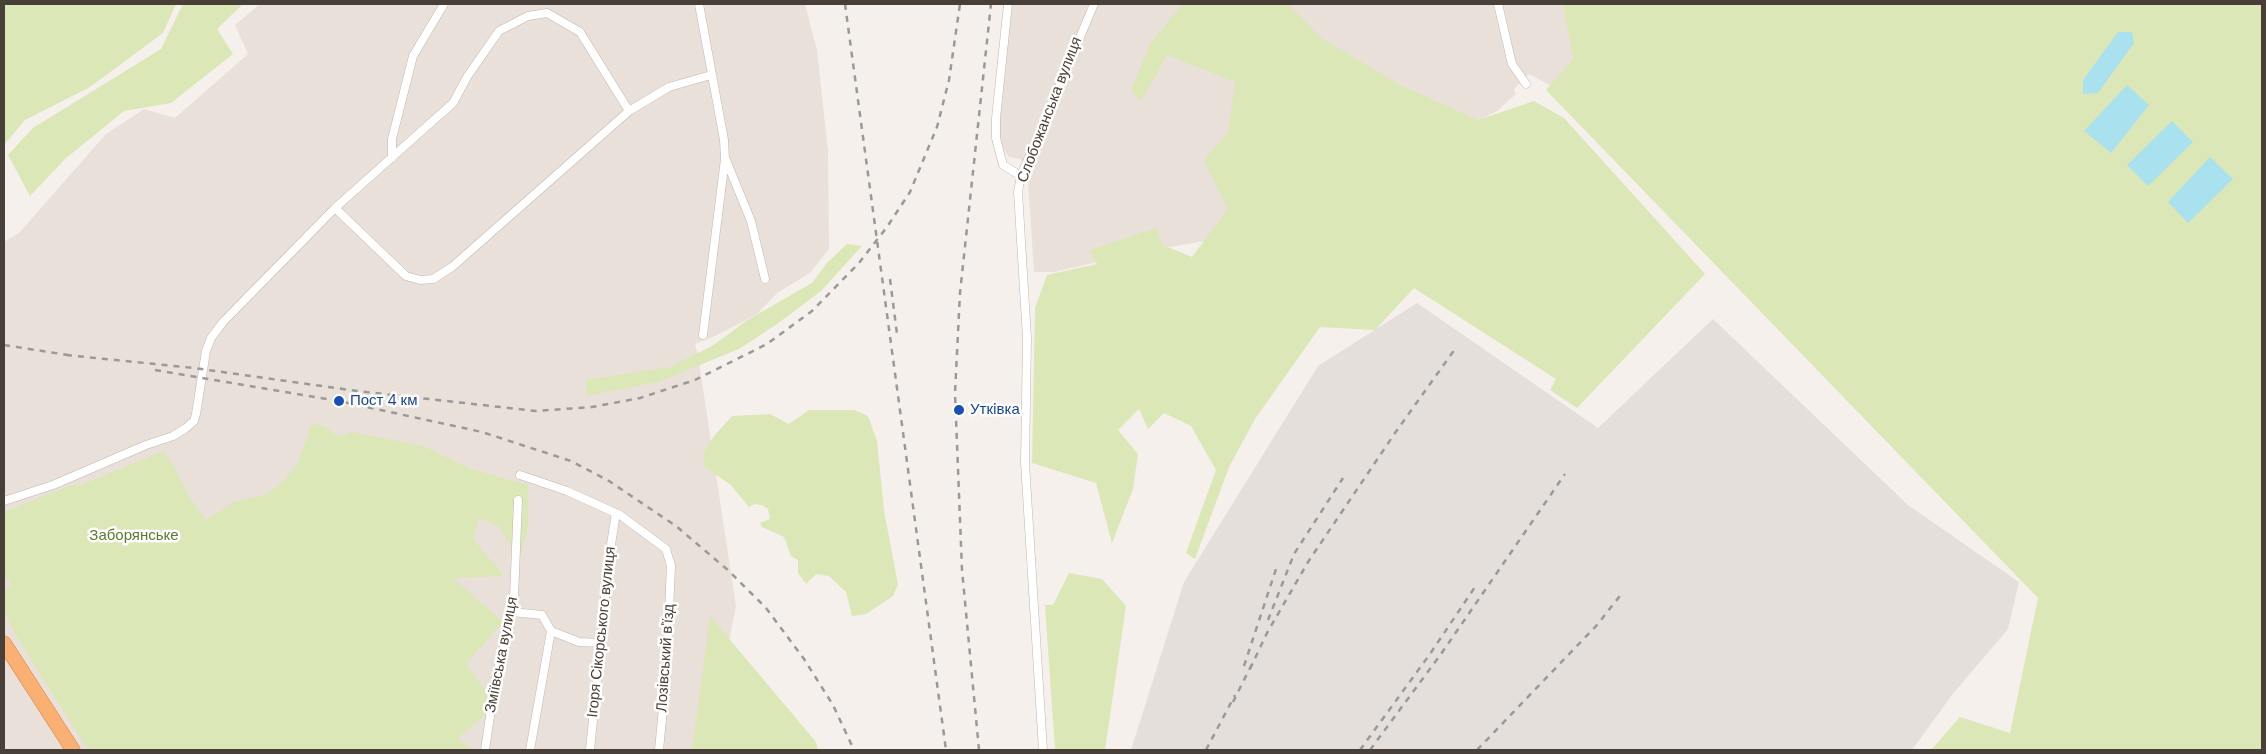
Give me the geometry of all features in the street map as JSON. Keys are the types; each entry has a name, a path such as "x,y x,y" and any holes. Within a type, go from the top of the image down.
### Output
{"highway":[{"path":"4,643 73,750"}],"street":[{"path":"392,158 392,139 412,56 444,4"},
{"path":"699,4 724,140 725,158 703,335"},
{"path":"1008,4 996,118 996,138 1003,165 1021,176"},
{"name":"Слобожанська вулиця","path":"1043,750 1025,463 1027,338 1018,192 1021,176 1086,19 1094,4"},
{"path":"1498,4 1512,64 1526,84"},
{"path":"4,502 53,486 146,445 173,436 194,421 206,350 211,338 223,322 335,208 453,103 467,77 499,32 528,16 547,13 580,32 629,111"},
{"path":"335,208 406,276 420,280 433,279 452,267 629,111 669,87 711,75"},
{"path":"725,158 751,221 765,279"},
{"path":"520,475 567,491 616,513"},
{"name":"Зміївська вулиця","path":"485,750 496,676 514,597 518,500"},
{"name":"Лозівський в'їзд","path":"616,513 648,534 666,549 671,566 666,676 659,750"},
{"name":"Ігоря Сікорського вулиця","path":"590,750 609,557 616,513"},
{"path":"512,612 542,615 551,631 579,642 601,643"},
{"path":"530,750 551,631"}],"shaded area":[{"path":"260,4 805,4 817,50 828,151 829,249 810,273 777,293 756,315 695,344 736,606 720,685 713,750 4,750 4,242 19,233 106,134 144,109 175,118 248,54 235,25"},
{"path":"1010,4 1580,4 1582,50 1557,89 1529,74 1514,89 1516,94 1497,111 1345,189 1221,238 1147,251 1054,272 1034,272 1027,167 1020,159 1009,157 1001,146 999,124"},
{"path":"1417,303 1598,428 1713,319 1908,505 2019,582 2008,629 1952,695 1912,750 1131,750 1184,582 1318,366"}],"green space":[{"path":"4,4 176,4 163,33 90,87 25,120 4,145"},
{"path":"183,4 243,4 217,29 233,54 171,103 124,111 65,159 30,196 8,155 33,128 161,49"},
{"path":"1183,4 1288,4 1321,38 1402,86 1478,120 1534,101 1564,118 1705,274 1577,408 1550,390 1556,379 1414,288 1375,330 1320,327 1255,419 1229,467 1195,559 1186,553 1216,470 1191,426 1164,413 1148,429 1139,409 1118,430 1138,454 1133,489 1112,543 1096,483 1032,463 1035,308 1047,275 1097,264 1090,250 1157,228 1162,245 1192,257 1228,209 1204,160 1228,133 1235,82 1167,55 1141,101 1131,91 1150,44"},
{"path":"1563,4 2262,4 2262,750 1931,750 1960,717 2010,733 2038,598 1546,90 1573,59"},
{"path":"847,244 862,246 821,291 777,324 739,349 658,382 587,396 586,380 670,367 712,346 746,321 812,283 827,263"},
{"path":"809,410 854,410 868,416 877,441 884,511 898,584 893,596 866,614 852,616 846,592 829,576 816,574 806,584 798,573 798,560 791,556 784,537 762,527 760,523 770,519 768,509 762,505 754,504 749,507 731,485 705,467 703,454 714,436 732,416 770,414 789,424"},
{"name":"Заборянське","path":"312,424 325,426 338,437 352,432 423,446 471,469 528,485 528,527 519,559 499,526 479,518 473,539 504,576 453,578 503,622 466,664 496,705 458,738 474,750 88,750 15,634 4,611 4,591 12,586 4,574 4,512 71,485 81,485 163,451 172,463 189,497 206,520 234,502 267,494 283,482 298,463"},
{"path":"1069,573 1102,579 1126,606 1105,750 1055,750 1045,605 1053,605"},
{"path":"710,616 816,742 818,750 692,750"}],"water":[{"path":"2118,32 2132,32 2134,43 2098,93 2083,94 2083,80"},
{"path":"2127,85 2149,105 2111,153 2084,131"},
{"path":"2172,121 2193,142 2148,186 2127,165"},
{"path":"2210,157 2233,179 2188,223 2168,202"}],"railway":[{"path":"845,4 946,750"},
{"path":"66,355 194,368 357,391 536,411 592,407 640,398 695,380 767,344 812,311 859,263 887,227 910,192 937,127 949,80 960,4"},
{"path":"979,750 962,570 955,393 960,293 991,4"},
{"path":"890,279 897,334"},
{"path":"4,345 74,356"},
{"path":"1250,669 1267,633 1308,562 1395,433 1455,349"},
{"path":"155,370 339,401 482,432 571,461 609,481 676,526 729,571 766,608 804,659 833,705 854,750"},
{"path":"1370,750 1441,654 1565,474"},
{"path":"1268,620 1294,554 1343,478"},
{"path":"1244,666 1277,566"},
{"path":"1360,750 1430,654 1475,587"},
{"path":"1477,750 1597,625 1623,592"},
{"path":"1233,702 1252,664"},
{"path":"1206,750 1235,695"}],"place":[{"name":"Пост 4 км","path":"339,401"},
{"name":"Уткiвка","path":"959,410"}]}
